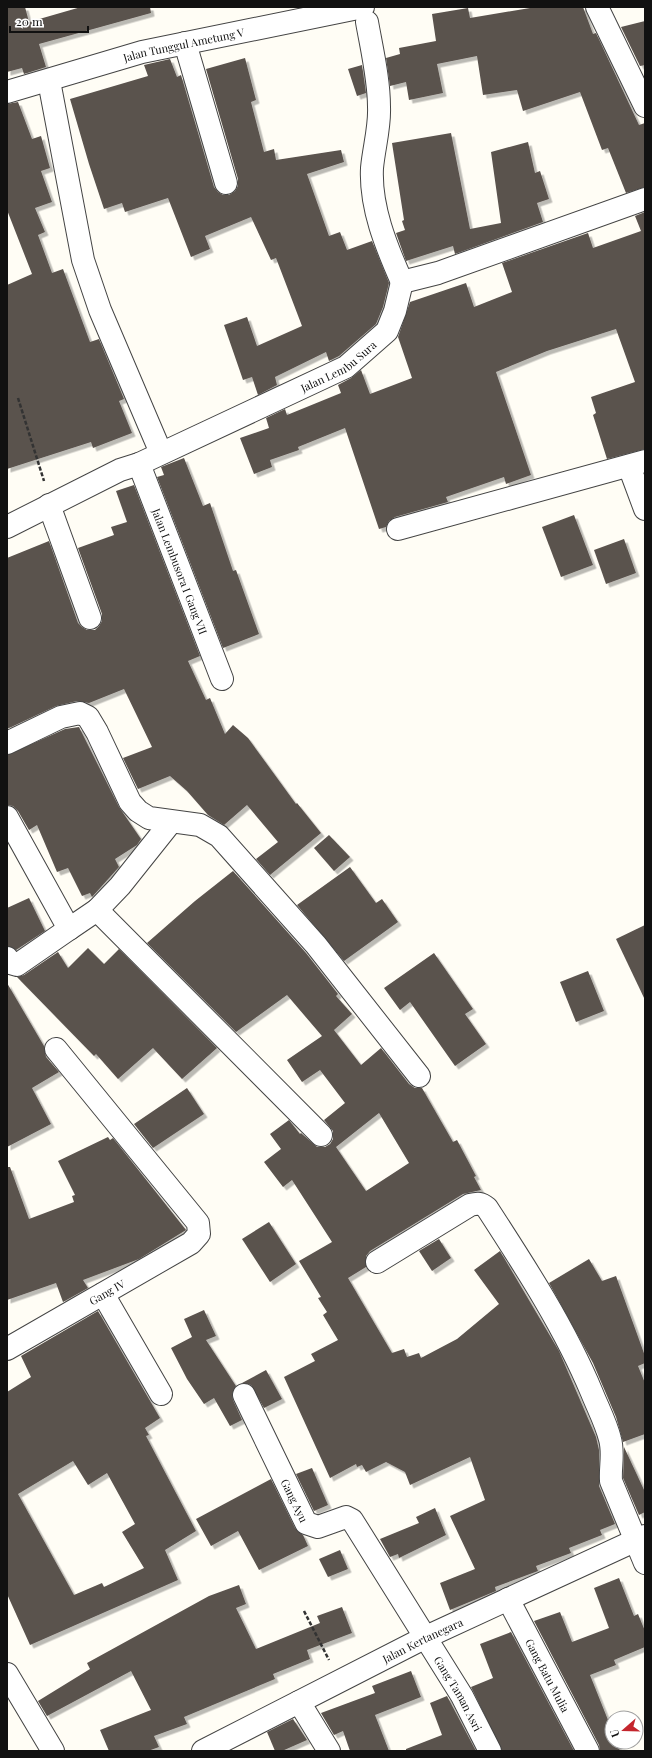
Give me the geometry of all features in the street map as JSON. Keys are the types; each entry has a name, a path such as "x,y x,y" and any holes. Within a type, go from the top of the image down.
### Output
{"street":[{"path":"597,7 645,106"},
{"path":"365,15 379,107 372,168 373,194 378,218 391,258 402,282 438,273 645,199"},
{"name":"Jalan Tunggul Ametung V","path":"7,92 50,81 142,52 185,43 365,15"},
{"path":"185,43 226,183"},
{"path":"50,81 83,260 100,310 161,453"},
{"name":"Jalan Lembu Sura","path":"7,527 120,470 139,464 346,367 387,330 395,311 402,282"},
{"path":"398,529 637,463 645,509"},
{"name":"Jalan Lembusora I Gang VII","path":"139,464 222,679"},
{"path":"49,505 90,618"},
{"path":"7,742 61,717 80,714 88,717 114,766 130,802 138,811 149,818 171,822 187,822 200,826 219,836 316,945 419,1076"},
{"path":"7,817 69,929"},
{"path":"7,958 10,963 17,965 97,910 120,886 171,822"},
{"path":"97,910 321,1135"},
{"name":"Gang IV","path":"7,1349 191,1243 199,1234 200,1228 198,1223 56,1049"},
{"path":"377,1262 470,1205 482,1204 487,1208 555,1318 581,1366 610,1439 612,1454 610,1470 611,1481 640,1538 645,1563"},
{"path":"103,1294 161,1394"},
{"name":"Gang Ayu","path":"244,1395 306,1523 318,1527 346,1517 352,1520 424,1638"},
{"name":"Jalan Kertanegara","path":"203,1751 339,1680 424,1638 640,1538"},
{"name":"Gang Batu Mulia","path":"508,1599 588,1751"},
{"name":"Gang Taman Asri","path":"424,1638 462,1696 490,1751"},
{"path":"7,1674 53,1751"},
{"path":"299,1702 329,1751"}],"path":[{"path":"18,398 49,505"},
{"path":"304,1611 339,1680"}],"building":[{"path":"7,7 25,7 29,22 81,7 150,7 151,13 39,44 46,67 24,74 22,68 7,72"},
{"path":"536,7 583,7 593,34 596,33 639,125 645,123 645,187 626,193 608,148 602,150 580,92 523,111 517,90 483,95 477,56 437,64 443,93 409,100 406,82 390,86 386,58 400,54 399,48 436,41 432,14 468,8 470,18"},
{"path":"645,21 645,65 640,66 621,27"},
{"path":"245,58 256,100 251,102 264,152 274,149 276,160 341,150 344,162 307,174 329,236 340,232 347,250 372,241 389,283 383,307 376,324 339,356 329,361 326,352 275,377 277,385 258,395 252,377 243,380 224,325 247,317 257,346 302,326 276,258 271,260 251,217 205,236 210,249 191,257 168,198 125,212 122,203 104,209 70,99 148,76 144,65 170,59 177,77 181,75 214,187 223,195 229,195 235,191 238,186 238,179 206,69"},
{"path":"362,65 366,93 357,96 348,69"},
{"path":"18,102 32,139 41,136 50,168 41,171 52,202 35,208 45,232 38,235 52,273 63,269 90,342 99,339 124,399 119,401 132,433 93,448 91,442 7,469 7,285 32,274 7,210 7,104"},
{"path":"451,133 470,229 501,223 491,152 528,142 535,173 540,171 549,199 537,203 543,222 455,254 453,246 406,261 396,233 405,230 402,221 404,220 392,143"},
{"path":"645,212 645,449 607,459 593,415 596,413 591,397 635,382 616,329 547,351 496,372 531,475 506,484 504,477 446,497 448,502 395,517 389,521 386,527 379,529 345,428 298,447 299,450 270,460 272,467 254,474 240,438 269,428 266,418 285,409 287,415 341,393 338,385 351,378 361,370 370,394 412,378 398,337 410,302 466,283 474,307 512,292 502,263 588,233 593,248 641,231 635,216"},
{"path":"184,458 203,506 210,503 233,571 236,570 259,634 223,648 157,477 164,475 161,467"},
{"path":"134,485 200,656 188,661 206,700 210,698 225,734 233,725 248,738 296,804 297,803 321,833 270,875 256,859 278,842 247,805 224,825 208,815 187,791 170,776 138,789 123,758 152,747 124,689 89,703 77,701 56,706 7,729 7,558 49,541 78,623 87,630 95,630 102,621 102,614 78,548 114,535 111,527 127,522 116,491"},
{"path":"574,515 593,565 561,577 542,527"},
{"path":"624,539 636,573 606,584 594,550"},
{"path":"79,727 119,807 141,839 137,845 115,859 119,867 92,897 90,893 82,896 68,868 57,872 37,825 29,830 18,811 13,806 7,805 7,755 65,729"},
{"path":"329,835 350,857 334,871 314,848"},
{"path":"350,867 376,903 382,899 398,922 344,961 297,905"},
{"path":"233,871 306,953 338,994 336,996 352,1014 334,1030 361,1065 381,1048 409,1084 415,1088 422,1088 453,1142 457,1140 476,1176 474,1177 481,1190 463,1194 370,1251 366,1256 366,1267 348,1278 392,1353 404,1349 407,1357 419,1353 421,1358 457,1339 499,1304 474,1270 500,1251 559,1351 596,1437 599,1450 599,1486 615,1524 600,1530 602,1535 569,1548 571,1553 536,1566 538,1571 495,1587 496,1591 450,1610 440,1583 475,1569 450,1516 485,1500 470,1457 410,1485 405,1472 386,1462 366,1472 362,1465 357,1467 356,1464 330,1478 284,1377 315,1361 311,1354 338,1340 323,1315 327,1312 318,1298 321,1297 299,1261 332,1242 292,1180 283,1187 264,1162 281,1149 270,1134 289,1120 300,1134 301,1133 317,1147 325,1147 330,1144 333,1139 333,1131 324,1120 345,1103 320,1070 302,1082 287,1060 322,1036 287,995 236,1032 147,943 195,901","holes":["379,1113 409,1163 366,1191 336,1147"]},
{"path":"29,898 45,931 16,950 7,946 7,908"},
{"path":"645,925 645,1000 616,939"},
{"path":"88,948 104,964 119,949 217,1048 182,1079 153,1048 118,1079 96,1054 94,1056 17,977 24,975 58,952 68,968"},
{"path":"434,953 473,1009 465,1014 486,1044 455,1066 410,1002 400,1010 384,988"},
{"path":"588,971 604,1011 576,1022 560,982"},
{"path":"7,983 44,1046 46,1057 59,1072 32,1088 51,1124 7,1147"},
{"path":"187,1088 204,1114 153,1148 134,1124"},
{"path":"108,1137 110,1140 113,1138 186,1230 139,1259 83,1280 88,1288 63,1302 56,1283 7,1300 7,1167 10,1167 29,1219 74,1202 72,1196 75,1195 58,1161"},
{"path":"269,1222 296,1264 270,1282 242,1239"},
{"path":"439,1239 451,1258 432,1271 419,1251"},
{"path":"589,1259 602,1281 616,1276 645,1356 645,1363 638,1366 645,1383 645,1434 623,1442 616,1417 593,1363 549,1283"},
{"path":"204,1310 216,1336 206,1340 236,1386 232,1394 233,1400 242,1420 230,1426 214,1398 204,1404 187,1379 171,1348 192,1337 184,1319"},
{"path":"98,1311 160,1418 145,1428 149,1435 146,1436 196,1531 165,1550 178,1580 30,1645 7,1594 7,1392 31,1377 21,1356","holes":["73,1461 88,1485 107,1473 135,1524 122,1532 144,1568 104,1587 102,1583 74,1595 18,1494"]},
{"path":"266,1370 282,1399 264,1408 251,1385 242,1383"},
{"path":"624,1447 645,1492 645,1512 639,1515 623,1478"},
{"path":"312,1468 328,1505 314,1511 296,1474"},
{"path":"271,1479 295,1528 303,1535 308,1546 259,1570 238,1531 211,1546 196,1519"},
{"path":"435,1508 446,1535 399,1558 398,1554 390,1557 380,1539 419,1523 416,1517"},
{"path":"340,1550 348,1569 328,1577 319,1559"},
{"path":"619,1578 634,1616 638,1614 645,1631 645,1647 614,1660 616,1665 590,1675 604,1710 604,1750 620,1751 600,1751 599,1745 534,1621 560,1612 572,1642 609,1628 594,1588"},
{"path":"239,1585 246,1604 236,1608 256,1649 320,1623 317,1616 342,1607 352,1633 307,1650 310,1659 273,1674 275,1679 184,1717 187,1724 154,1736 159,1747 148,1751 109,1751 100,1730 151,1710 131,1671 47,1716 38,1701 90,1669 87,1663 209,1596"},
{"path":"511,1632 574,1751 502,1751 471,1687 493,1678 480,1644"},
{"path":"411,1671 421,1697 375,1715 389,1751 350,1751 343,1731 334,1735 321,1713 375,1693 372,1686"},
{"path":"447,1696 476,1751 406,1751 406,1749 442,1735 430,1703"},
{"path":"293,1719 307,1740 282,1751 275,1751 267,1732"}]}
